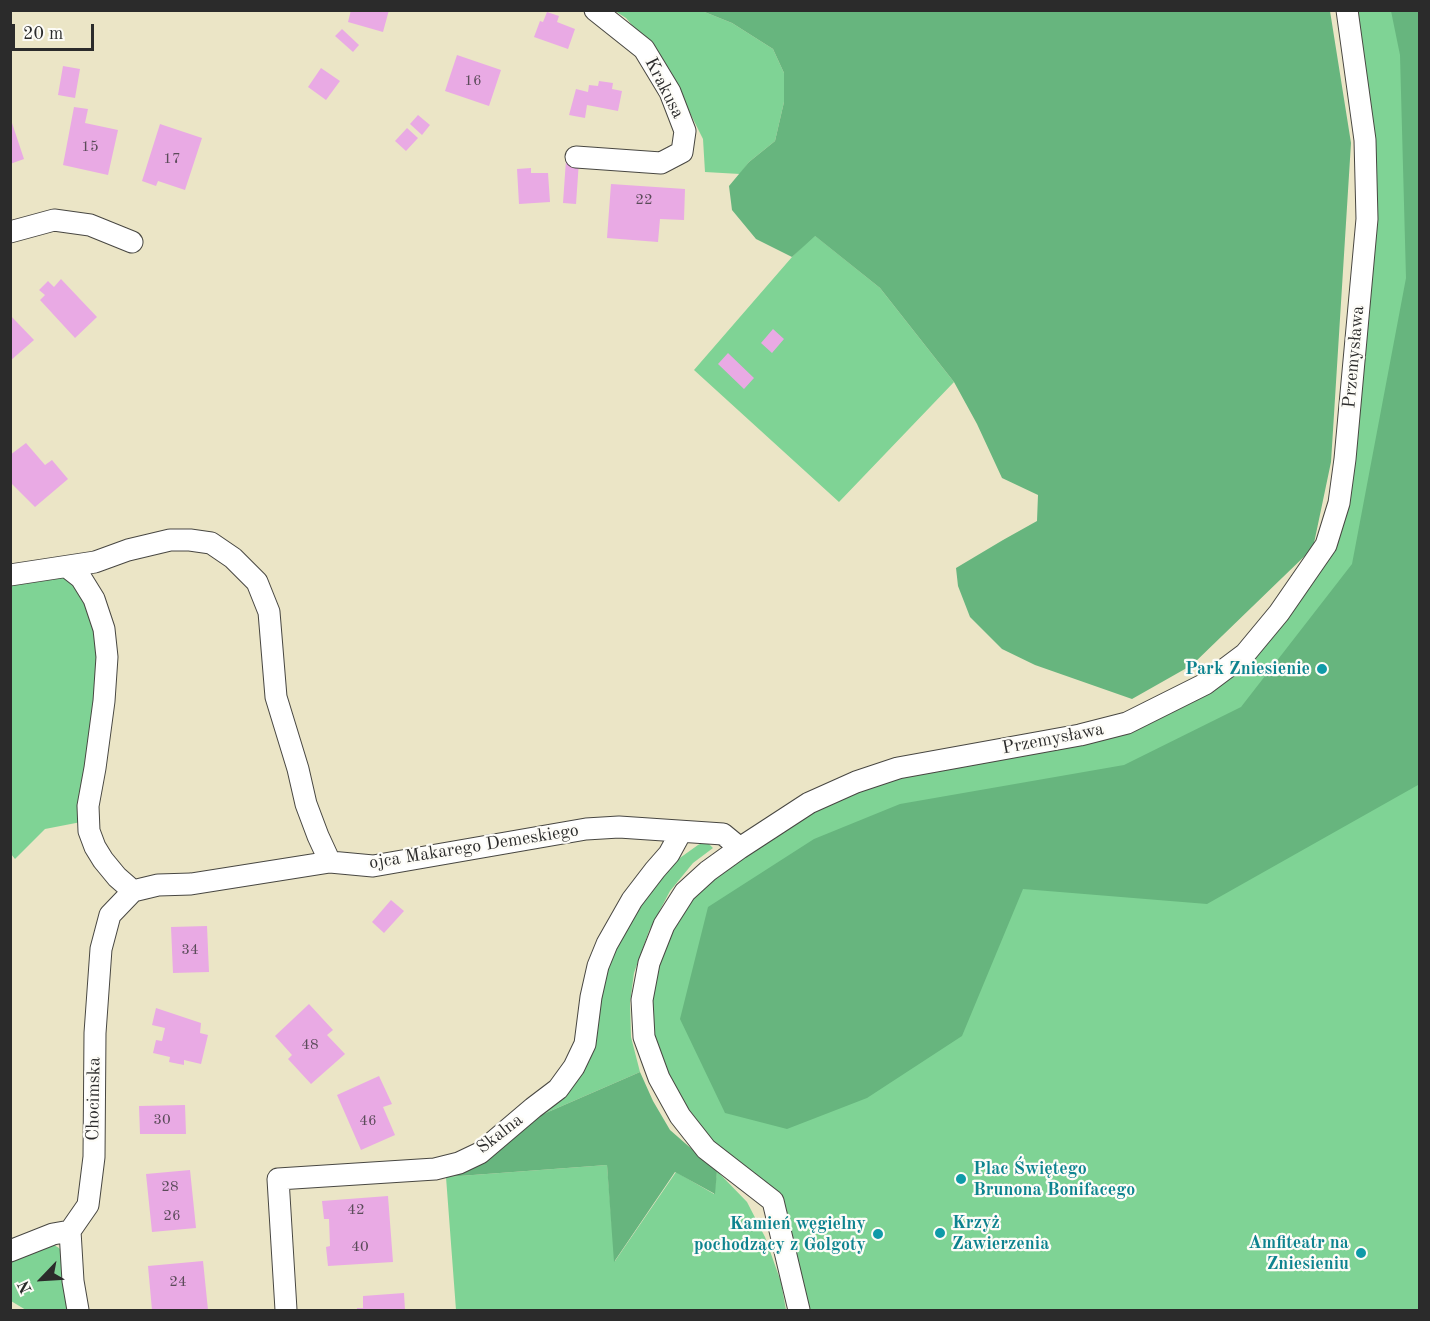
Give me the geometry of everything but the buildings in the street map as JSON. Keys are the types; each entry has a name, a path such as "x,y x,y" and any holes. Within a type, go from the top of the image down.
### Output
{"street":[{"name":"Krakusa","path":"576,157 661,163 682,152 685,130 670,92 644,49 595,10"},
{"name":"Przemysława","path":"799,1311 773,1201 706,1149 680,1116 659,1078 644,1037 642,1000 649,963 664,926 685,892 708,871 810,802 856,782 898,768 1080,735 1127,723 1205,684 1245,654 1279,613 1326,545 1339,503 1345,459 1366,219 1365,141 1347,10"},
{"path":"10,232 54,220 90,225 132,242"},
{"path":"10,575 94,562 128,550 170,540 211,543 233,558 257,582 269,612 276,697 306,804 330,862"},
{"path":"67,567 81,578 94,599 104,629 107,657 104,701 88,806 89,831 103,860 132,891"},
{"name":"ojca Makarego Demeskiego","path":"132,891 158,885 191,885 330,862 373,866 586,829 619,827 723,834 740,848"},
{"name":"Skalna","path":"286,1311 278,1179 435,1169 459,1163 480,1153 558,1089 574,1068 585,1044 593,987 598,966 608,944 632,900 669,854 681,832"},
{"name":"Chocimska","path":"70,1231 88,1205 94,1157 95,1032 100,949 110,915 132,891"},
{"path":"10,1251 53,1234 70,1231 73,1281 78,1311"}],"green space":[{"path":"615,11 702,11 732,23 773,49 784,73 784,102 775,141 749,162 740,174 705,172 703,139 667,67 626,18"},
{"path":"702,11 1330,11 1351,143 1331,462 1313,548 1192,665 1132,699 1035,665 1002,649 970,617 958,586 956,568 1037,521 1038,495 1002,478 954,382 880,288 815,236 792,257 756,239 732,210 729,186 749,162 775,141 784,102 784,73 773,49 732,23"},
{"name":"Park Zniesienie","path":"1347,11 1419,11 1419,1310 799,1310 773,1201 680,1116 642,1000 685,892 856,782 1080,735 1205,684 1326,545 1367,219"},
{"path":"1391,11 1420,11 1420,777 1418,785 1207,904 1023,889 962,1036 867,1098 787,1129 725,1113 680,1019 708,907 814,839 900,804 1124,765 1241,707 1352,564 1406,278 1400,55"},
{"path":"814,235 880,288 954,382 839,502 694,370 792,257"},
{"path":"59,574 79,589 95,615 99,659 81,822 45,829 15,859 11,854 11,580"},
{"path":"706,841 713,848 693,863 670,891 649,931 634,973 630,1003 631,1037 640,1072 532,1119 570,1088 589,1061 597,1030 605,973 621,933 645,892 677,860"},
{"path":"640,1072 670,1130 717,1171 715,1194 675,1172 614,1262 607,1165 446,1177 488,1157 532,1119"},
{"path":"607,1165 615,1261 676,1172 714,1194 717,1171 747,1202 765,1237 781,1282 786,1310 456,1310 446,1177"},
{"path":"54,1245 65,1256 69,1310 26,1310 11,1301 11,1258"}],"place":[{"name":"Park Zniesienie","path":"1322,669"},
{"name":"Plac Świętego Brunona Bonifacego","path":"961,1179"},
{"name":"Krzyż Zawierzenia","path":"940,1233"},
{"name":"Kamień węgielny pochodzący z Golgoty","path":"878,1234"},
{"name":"Amfiteatr na Zniesieniu","path":"1361,1253"}]}
